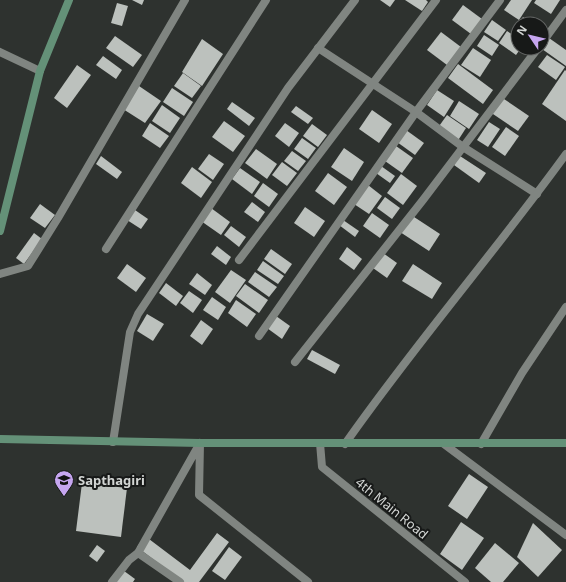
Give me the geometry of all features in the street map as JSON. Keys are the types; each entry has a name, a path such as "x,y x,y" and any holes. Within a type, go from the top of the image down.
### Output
{"street":[{"path":"0,231 40,71 69,0"},
{"path":"0,274 28,266 58,218 185,0"},
{"path":"106,249 266,0"},
{"path":"113,442 130,332 138,314 288,88 355,0"},
{"path":"239,260 436,0"},
{"path":"259,336 416,112 500,0"},
{"path":"550,32 566,10"},
{"path":"318,48 372,85 416,112 463,147 537,194"},
{"path":"0,52 40,71"},
{"path":"295,362 463,147 532,56"},
{"path":"345,444 372,406 537,194 566,154"},
{"path":"481,444 522,372 566,307"},
{"path":"0,440 320,444 566,443"},
{"path":"112,582 129,560 138,553 200,443"},
{"path":"200,443 199,495 308,582"},
{"name":"4th Main Road","path":"320,444 322,467 465,582"},
{"path":"444,444 566,535"},
{"path":"138,553 180,582"}],"building":[{"path":"132,0 144,0 142,5"},
{"path":"380,0 395,0 390,7"},
{"path":"405,0 426,0 428,2 422,11"},
{"path":"511,0 532,0 522,16 513,16 504,10"},
{"path":"536,0 560,0 551,14 534,3"},
{"path":"117,3 128,6 122,26 111,23"},
{"path":"463,5 482,19 471,34 452,20"},
{"path":"492,20 506,30 498,41 484,32"},
{"path":"507,31 510,33 510,51 499,43"},
{"path":"441,32 461,47 447,65 427,50"},
{"path":"484,35 499,45 492,56 477,46"},
{"path":"115,36 142,55 133,67 106,48"},
{"path":"202,39 223,54 202,86 182,72"},
{"path":"550,39 566,50 566,66 550,55"},
{"path":"473,48 491,60 480,77 461,65"},
{"path":"103,56 122,70 116,79 96,65"},
{"path":"546,56 548,56 565,67 556,80 538,67"},
{"path":"458,64 493,90 483,104 448,78"},
{"path":"77,65 91,75 67,108 54,98"},
{"path":"565,70 566,71 566,121 542,104"},
{"path":"183,73 201,86 192,98 174,86"},
{"path":"139,86 161,101 145,123 123,109"},
{"path":"172,88 193,102 184,116 163,102"},
{"path":"437,90 454,101 444,117 427,105"},
{"path":"501,97 529,116 518,131 490,112"},
{"path":"459,101 479,114 469,129 450,116"},
{"path":"232,102 255,118 249,126 227,109"},
{"path":"162,105 180,118 170,133 152,121"},
{"path":"296,106 313,118 308,124 291,112"},
{"path":"372,110 392,124 379,143 359,129"},
{"path":"447,115 466,128 457,142 437,129"},
{"path":"224,121 245,136 233,152 212,137"},
{"path":"489,122 500,129 488,147 477,140"},
{"path":"150,123 169,136 160,148 142,136"},
{"path":"285,123 299,133 289,147 275,136"},
{"path":"312,124 327,135 318,147 303,136"},
{"path":"506,127 519,136 505,156 492,147"},
{"path":"406,130 424,143 415,155 397,142"},
{"path":"302,138 316,148 308,159 294,149"},
{"path":"396,146 413,158 402,173 385,161"},
{"path":"344,148 364,162 352,181 331,167"},
{"path":"256,149 277,164 267,179 245,163"},
{"path":"292,151 306,161 298,171 284,161"},
{"path":"209,154 224,164 213,180 198,169"},
{"path":"101,156 122,172 117,179 96,164"},
{"path":"460,156 486,173 479,183 454,165"},
{"path":"282,162 297,173 287,186 272,175"},
{"path":"381,166 395,176 390,183 376,173"},
{"path":"192,167 212,182 201,198 181,183"},
{"path":"240,168 260,182 252,194 232,179"},
{"path":"328,173 347,187 334,205 315,191"},
{"path":"401,174 417,186 403,205 387,193"},
{"path":"263,183 278,194 269,207 254,196"},
{"path":"368,185 382,196 369,214 354,204"},
{"path":"385,197 400,208 392,219 377,208"},
{"path":"252,202 265,212 258,222 244,212"},
{"path":"40,204 55,215 45,228 30,218"},
{"path":"305,207 325,221 314,237 294,223"},
{"path":"211,208 230,222 221,235 201,221"},
{"path":"135,210 148,219 141,229 127,220"},
{"path":"372,213 389,225 380,238 363,226"},
{"path":"411,215 440,234 429,251 400,232"},
{"path":"343,220 359,231 355,237 339,225"},
{"path":"231,226 246,237 239,247 224,235"},
{"path":"34,233 42,239 24,264 16,258"},
{"path":"217,246 231,257 226,265 211,254"},
{"path":"347,247 362,259 354,270 339,259"},
{"path":"271,249 292,264 285,274 264,259"},
{"path":"383,253 397,263 387,278 373,268"},
{"path":"263,261 284,276 278,284 257,270"},
{"path":"127,264 146,278 136,292 117,278"},
{"path":"413,264 442,283 432,299 402,281"},
{"path":"231,270 246,280 230,303 215,292"},
{"path":"255,272 277,287 269,297 248,282"},
{"path":"197,273 212,285 205,295 189,284"},
{"path":"166,283 183,296 176,306 159,293"},
{"path":"245,284 268,300 259,313 236,296"},
{"path":"189,291 202,300 193,313 180,303"},
{"path":"212,297 226,307 218,320 203,310"},
{"path":"236,300 256,314 247,327 228,313"},
{"path":"147,314 164,324 153,341 137,331"},
{"path":"276,316 290,326 282,339 267,328"},
{"path":"201,320 213,329 202,345 190,336"},
{"path":"312,350 340,365 335,374 307,359"},
{"path":"469,474 488,487 467,519 448,506"},
{"path":"82,483 127,488 121,537 76,531"},
{"path":"461,522 484,538 462,570 440,554"},
{"path":"533,523 562,550 538,577 517,557"},
{"path":"217,533 229,542 199,582 183,582 137,547 145,536 190,570"},
{"path":"495,543 519,563 503,582 491,582 475,568"},
{"path":"97,545 105,551 97,562 89,556"},
{"path":"229,547 242,557 225,580 212,571"},
{"path":"120,568 135,579 133,582 109,582"}],"place":[{"name":"Sapthagiri","path":"64,497"}]}
